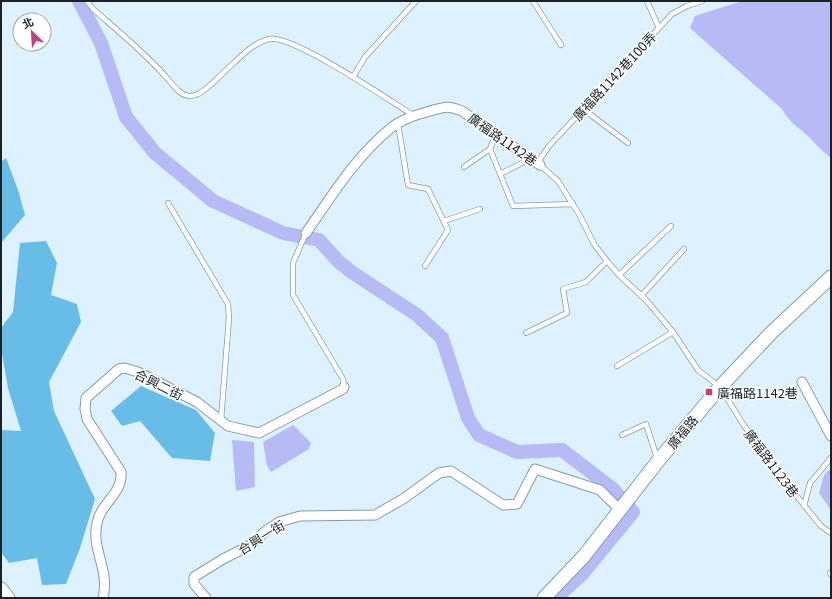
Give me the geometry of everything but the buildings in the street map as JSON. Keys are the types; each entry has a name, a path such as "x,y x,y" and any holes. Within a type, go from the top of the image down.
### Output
{"street":[{"name":"廣福路1142巷","path":"306,232 350,171 370,147 392,127 413,115 450,106 462,110 540,165"},
{"name":"廣福路","path":"544,598 584,556 658,461 720,387 771,333 831,277"},
{"name":"合興二街","path":"103,598 105,579 95,540 97,522 101,511 122,482 121,472 87,419 85,409 86,398 119,369 125,368 197,402 228,426 259,433 343,390 344,386"},
{"path":"802,382 831,436"},
{"name":"合興一街","path":"206,598 194,584 194,577 223,559 253,544 263,533 279,522 300,516 375,515 403,500 438,473 451,471 502,505 517,504 535,469 600,490 620,510"},
{"path":"1,588 8,598"}],"lane":[{"path":"87,1 93,9 152,61 183,94 190,96 201,92 248,52 263,41 271,39 281,40 324,60 413,115"},
{"path":"353,77 370,52 416,1"},
{"path":"533,1 561,45"},
{"path":"647,1 659,28"},
{"name":"廣福路1142巷100弄","path":"540,165 540,159 549,146 672,14 687,6 702,1"},
{"path":"583,109 628,143"},
{"path":"398,124 408,185 428,188 448,230 425,266"},
{"path":"464,167 490,149 496,135"},
{"path":"490,149 513,206 572,204"},
{"path":"500,174 530,159"},
{"name":"廣福路1142巷","path":"540,165 558,181 594,244 607,261 673,332 698,370 720,387"},
{"path":"168,203 228,304 229,317 221,421"},
{"path":"444,221 480,209"},
{"path":"619,275 671,226"},
{"path":"306,232 300,242 293,263 293,295 343,379 344,386"},
{"path":"641,296 684,249"},
{"path":"526,333 567,313 564,289 586,282 607,261"},
{"path":"616,366 673,332"},
{"name":"廣福路1123巷","path":"720,387 743,424 804,506 821,526 831,534"},
{"path":"622,435 646,424 658,461"},
{"path":"804,506 810,483 831,458"},
{"path":"821,526 831,530"}],"shaded area":[{"path":"742,1 831,1 831,158 790,120 782,109 690,28 695,16"},
{"path":"6,158 18,190 25,215 1,243 1,162"},
{"path":"46,241 57,263 51,295 77,304 81,322 49,382 54,411 95,499 80,548 66,584 42,585 37,558 9,563 1,552 1,430 21,431 8,388 1,348 1,328 13,312 20,243"},
{"path":"141,386 196,410 215,433 210,461 172,458 140,421 122,426 111,411"},
{"path":"293,425 311,443 309,449 271,472 267,466 263,442"},
{"path":"232,440 254,442 255,487 236,491"},
{"path":"831,468 831,510 819,493 824,475"}],"waterway":[{"path":"79,1 101,43 126,117 155,153 213,201 283,233 319,240 339,262 353,273 417,315 442,338 468,418 479,435 517,452 562,450 613,489 633,512 582,574 556,598"}],"place":[{"name":"廣福路1142巷","path":"709,392"}]}
